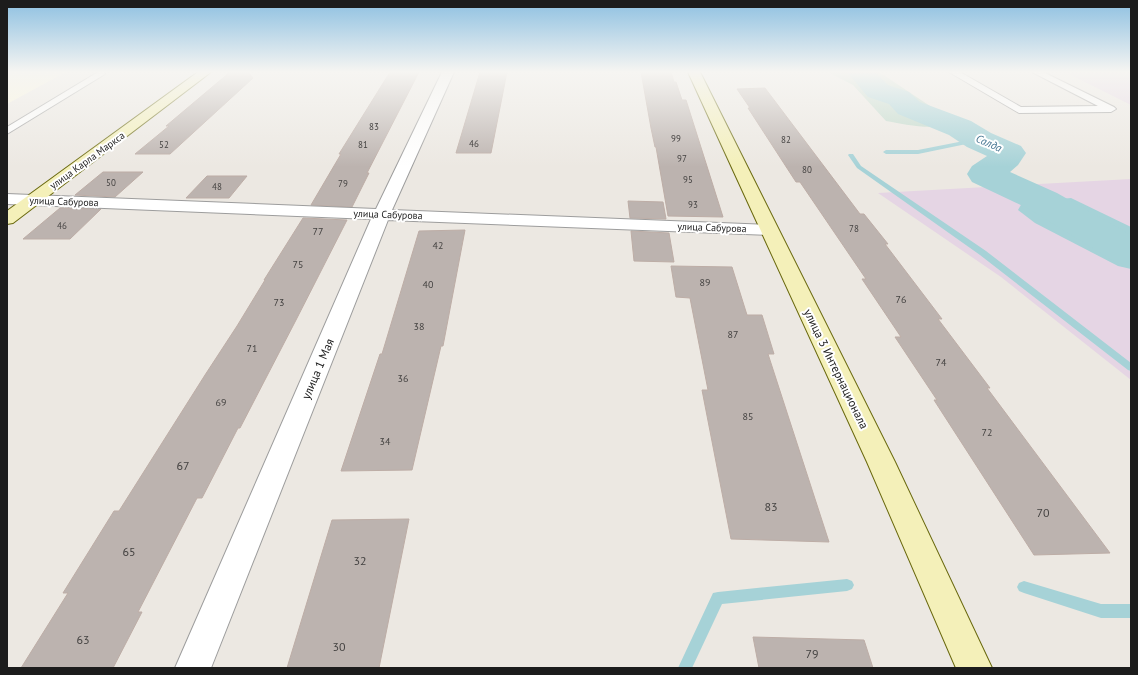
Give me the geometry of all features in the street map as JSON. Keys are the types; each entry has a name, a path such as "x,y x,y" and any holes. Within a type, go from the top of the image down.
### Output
{"main road":[{"name":"улица Карла Маркса","path":"7,219 163,104"},
{"name":"улица 3 Интернационала","path":"709,104 881,462 974,668"}],"street":[{"name":"улица 1 Мая","path":"193,668 382,214 433,104"},
{"name":"улица Сабурова","path":"7,199 769,230"}],"lane":[{"path":"7,131 53,104"},
{"path":"1009,104 1020,110 1111,109 1100,104"}],"shaded area":[{"path":"1131,179 1131,380 1001,277 878,193"}],"green space":[{"path":"870,104 926,104 954,122 947,125 929,127 886,121"}],"water":[{"path":"1071,198 1131,227 1131,269 1118,266 1035,223 1018,210 1022,203"}],"building":[{"path":"193,104 225,104 170,154 135,154 169,126 166,126"},
{"path":"370,104 403,104 367,173 369,173 352,207 311,205 341,154 339,154"},
{"path":"471,104 501,104 491,153 456,153"},
{"path":"647,104 687,104 723,217 668,216 656,147"},
{"path":"747,104 777,104 860,214 864,214 888,244 885,244 942,319 938,319 990,388 987,388 1110,553 1034,555 934,400 937,400 895,337 901,337 862,279 866,279 800,182 796,182 748,108 750,108"},
{"path":"103,172 143,172 115,197 75,195"},
{"path":"207,176 247,176 229,198 186,198"},
{"path":"628,201 663,202 666,219 630,218"},
{"path":"60,208 101,209 70,239 23,239"},
{"path":"303,218 347,220 240,428 238,428 202,498 197,498 138,612 142,612 113,668 21,668 68,593 63,593 114,511 119,511 237,326"},
{"path":"465,230 443,346 441,346 412,470 341,471 380,354 382,354 419,231"},
{"path":"631,231 669,233 674,262 634,261"},
{"path":"671,266 732,267 747,315 762,315 774,354 768,354 829,542 731,539 702,390 708,390 690,298 676,297"},
{"path":"409,519 379,668 287,668 332,520"},
{"path":"753,637 864,640 873,668 759,668"}],"waterway":[{"name":"Салда","path":"904,104 909,108 960,128 979,140 1009,153 1006,158 985,174 1043,201 1131,253"},
{"path":"886,152 918,152 979,140"},
{"path":"851,155 859,167 983,253 1131,368"},
{"path":"685,668 718,598 847,585"},
{"path":"1024,587 1101,611 1131,611"}]}
